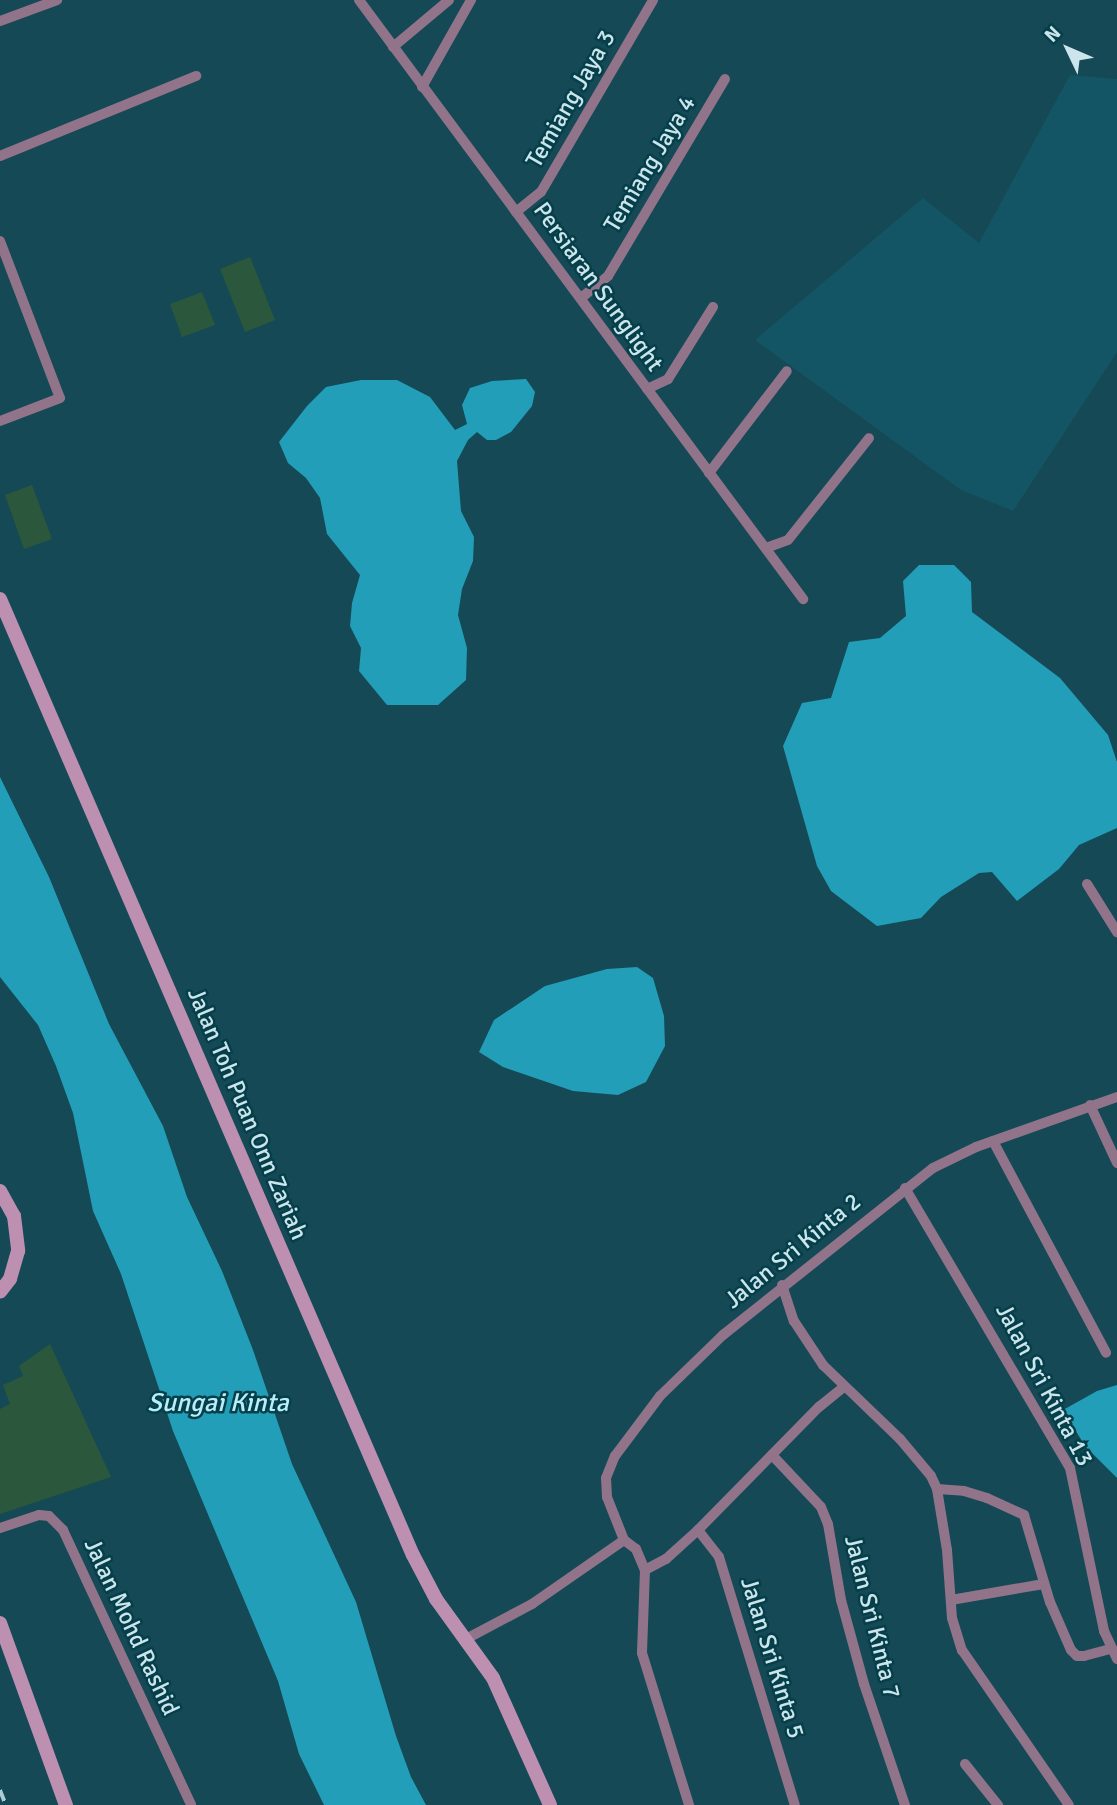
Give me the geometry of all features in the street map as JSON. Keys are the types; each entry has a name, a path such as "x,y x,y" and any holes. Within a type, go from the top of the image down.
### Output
{"street":[{"path":"0,21 57,0"},
{"name":"Persiaran Sunglight","path":"359,0 803,598"},
{"path":"393,47 449,0"},
{"path":"422,87 471,0"},
{"name":"Temiang Jaya 3","path":"516,212 541,192 653,0"},
{"path":"0,156 195,76"},
{"name":"Temiang Jaya 4","path":"581,298 608,276 725,79"},
{"path":"0,144 17,149"},
{"path":"0,241 60,397 0,421"},
{"path":"647,389 668,379 713,307"},
{"path":"709,473 787,371"},
{"path":"765,548 788,540 869,438"},
{"name":"Jalan Toh Puan Onn Zariah","path":"0,599 413,1555 436,1599 492,1678 550,1805"},
{"path":"1087,884 1117,932"},
{"name":"Jalan Sri Kinta 2","path":"645,1570 636,1549 624,1540 607,1497 606,1478 615,1456 660,1396 723,1335 905,1188 959,1154 1117,1097"},
{"path":"1090,1105 1117,1163"},
{"path":"993,1141 1106,1353"},
{"name":"Jalan Sri Kinta 13","path":"905,1188 1070,1468 1104,1631 1114,1654"},
{"path":"0,1292 15,1267 18,1251 14,1216 2,1199"},
{"path":"782,1286 793,1321 823,1365 900,1439 931,1476 937,1489 953,1618 962,1650 1069,1805"},
{"path":"689,1805 642,1653 645,1570 666,1559 698,1530 844,1387"},
{"name":"Jalan Sri Kinta 7","path":"772,1455 821,1507 828,1524 841,1600 864,1684 905,1805"},
{"path":"937,1489 964,1491 1024,1515 1059,1627 1077,1656 1114,1654"},
{"name":"Jalan Mohd Rashid","path":"0,1528 39,1515 49,1516 62,1530 191,1805"},
{"name":"Jalan Sri Kinta 5","path":"698,1530 719,1557 795,1805"},
{"path":"466,1639 532,1604 624,1540"},
{"path":"951,1600 1044,1584"},
{"path":"0,1623 66,1805"},
{"path":"965,1764 998,1805"}],"shaded area":[{"path":"1070,75 1117,79 1117,352 1013,511 961,490 755,340 923,198 979,243"}],"green space":[{"path":"250,257 275,320 245,332 220,269"},
{"path":"202,292 215,325 182,337 170,304"},
{"path":"32,485 52,539 24,549 5,495"},
{"path":"50,1344 111,1477 0,1514 0,1409 10,1404 3,1385 23,1376 19,1366"}],"water":[{"path":"526,379 535,392 532,406 511,432 496,440 487,440 477,432 468,440 457,461 461,511 474,537 473,561 462,589 458,615 467,648 466,680 438,705 387,705 359,671 361,648 350,626 352,603 360,575 327,534 320,498 306,478 288,463 279,442 307,406 326,387 361,380 397,380 430,397 455,430 467,424 462,405 470,388 492,381"},
{"path":"919,565 954,565 971,582 972,612 1060,678 1108,735 1117,762 1117,828 1079,845 1059,869 1017,901 992,872 979,873 941,897 921,918 877,926 831,891 817,866 783,746 802,703 831,698 849,642 880,638 906,616 903,581"},
{"name":"Sungai Kinta","path":"0,777 49,877 109,1024 163,1126 187,1197 222,1271 253,1350 292,1464 356,1602 396,1736 411,1777 426,1805 324,1805 299,1754 278,1681 173,1431 121,1274 93,1211 73,1113 56,1066 38,1025 0,977"},
{"path":"637,967 653,978 664,1016 665,1046 646,1082 618,1095 573,1091 503,1067 479,1052 494,1020 545,986 607,969"},
{"path":"1117,1385 1117,1478 1085,1446 1063,1410 1097,1391"}],"railway":[{"path":"0,1790 6,1805"}]}
